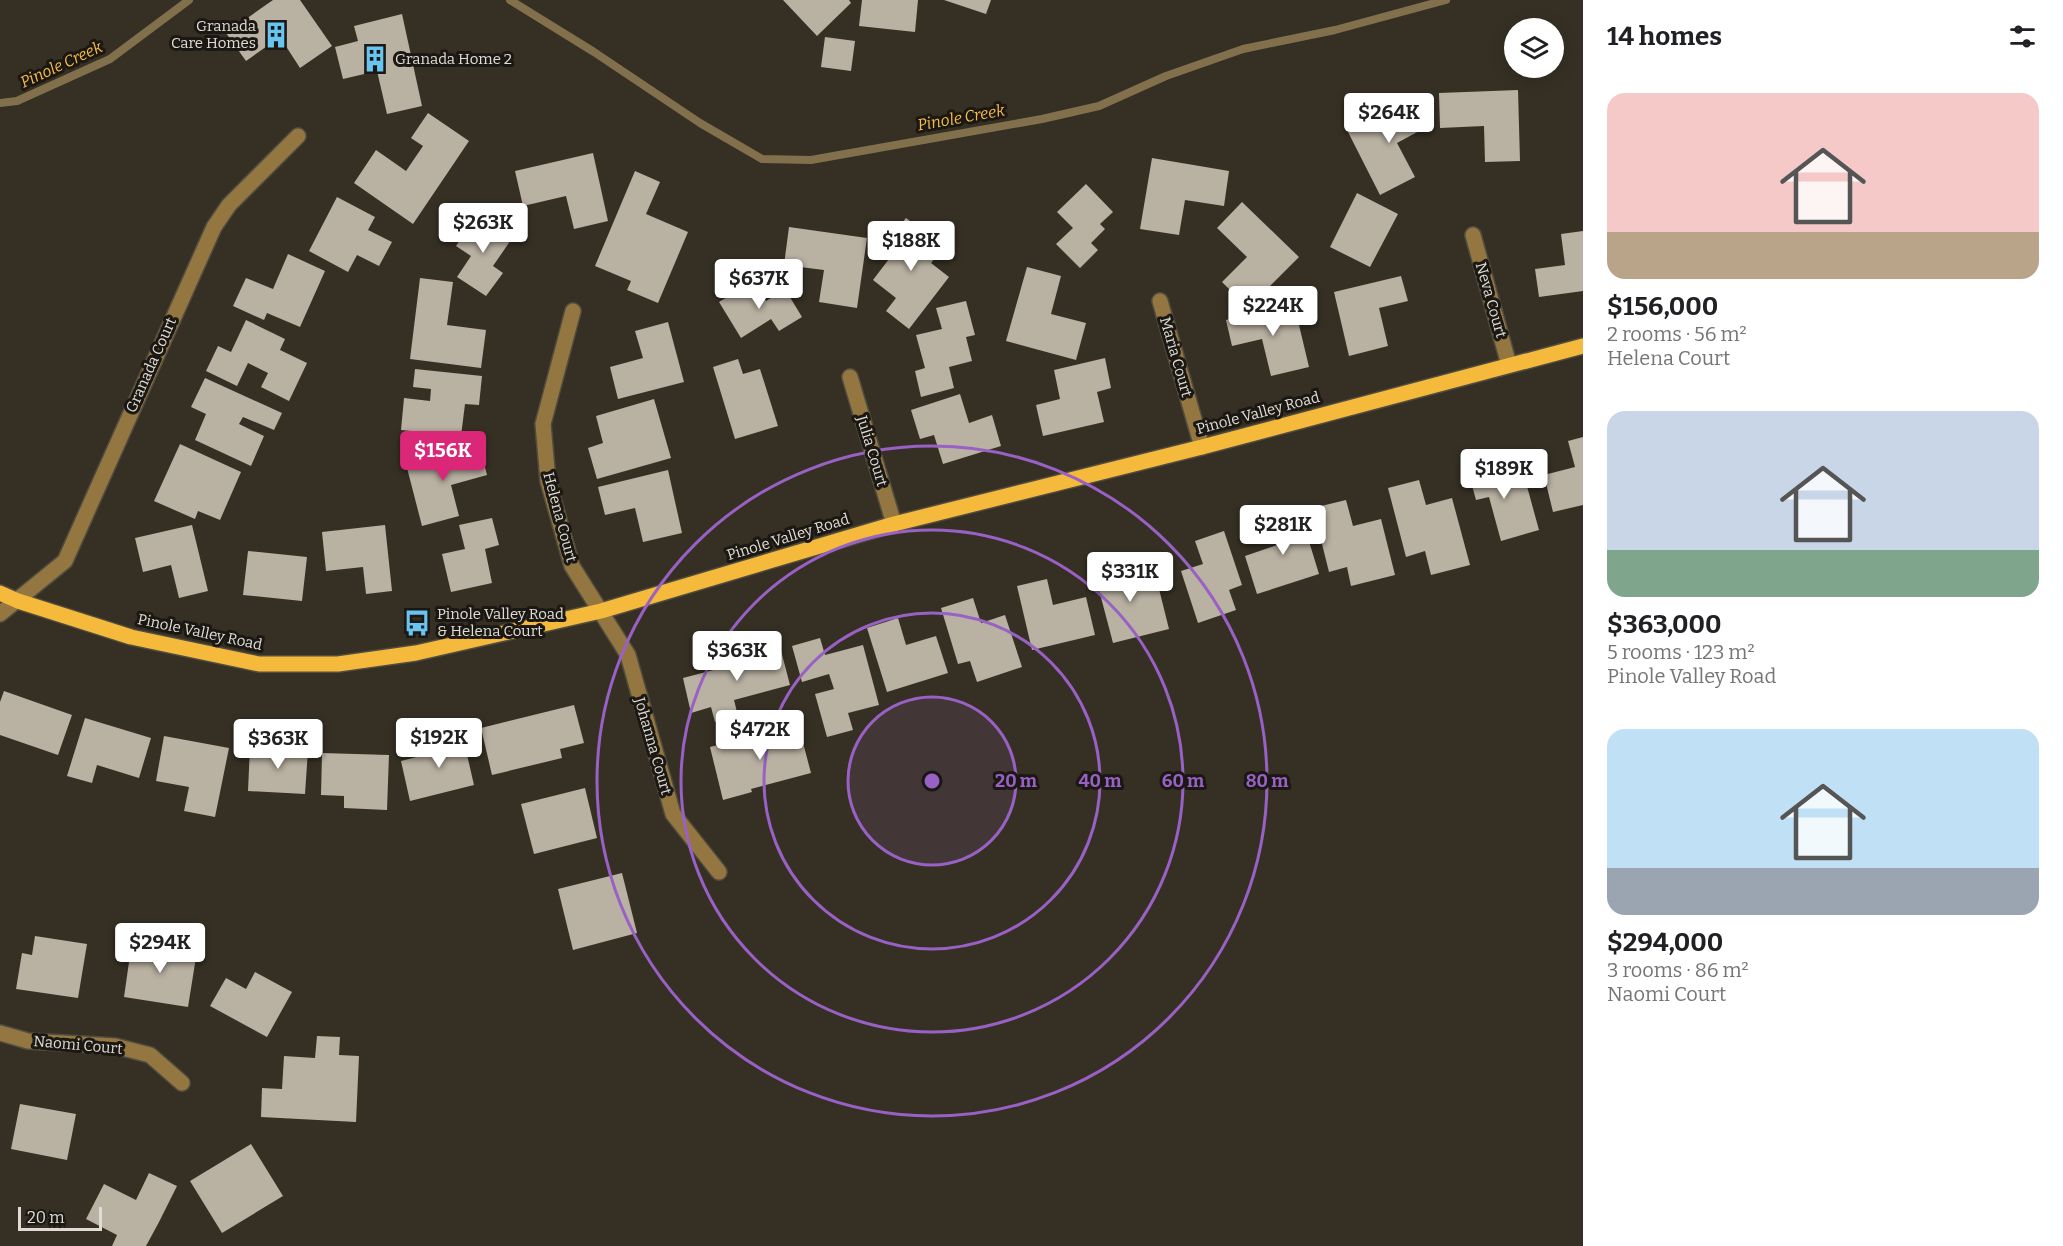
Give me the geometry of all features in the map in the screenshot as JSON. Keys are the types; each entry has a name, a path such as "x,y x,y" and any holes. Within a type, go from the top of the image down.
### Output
{"main road":[{"name":"Pinole Valley Road","path":"0,593 18,601 131,637 259,664 338,664 416,653 601,611 894,524 1202,447 1583,346"}],"street":[{"name":"Granada Court","path":"0,614 65,561 214,227 229,205 298,136"},
{"name":"Neva Court","path":"1473,235 1509,365"},
{"name":"Maria Court","path":"1160,301 1202,447"},
{"name":"Helena Court","path":"573,310 543,424 548,481 572,566 601,611"},
{"name":"Julia Court","path":"850,377 894,524"},
{"name":"Johanna Court","path":"601,611 628,655 673,814 719,872"},
{"name":"Naomi Court","path":"0,1033 28,1041 115,1046 150,1055 182,1083"}],"building":[{"name":"Granada Care Homes","path":"273,0 300,0 332,46 300,68 280,37 246,61 226,33"},
{"path":"783,0 849,0 851,3 817,36"},
{"path":"862,0 918,0 915,32 859,26"},
{"path":"944,0 991,0 986,14"},
{"name":"Granada Home 2","path":"402,14 422,106 387,114 377,71 343,79 335,47 358,41 354,26"},
{"path":"825,37 855,41 851,71 821,67"},
{"path":"1518,90 1520,161 1485,162 1484,126 1440,128 1439,93"},
{"path":"1417,96 1432,124 1397,143 1415,177 1380,195 1348,132"},
{"path":"428,113 469,141 413,224 354,183 376,150 406,171 423,146 411,138"},
{"path":"593,153 608,221 574,229 566,196 523,206 515,171"},
{"path":"1152,158 1229,171 1224,206 1185,200 1179,235 1140,229"},
{"path":"635,171 660,182 646,214 688,232 658,303 627,290 631,281 595,266"},
{"path":"1086,184 1113,212 1100,224 1105,229 1091,243 1098,250 1080,268 1056,244 1073,228 1057,212"},
{"path":"1357,193 1398,214 1370,267 1330,247"},
{"path":"337,197 375,217 368,230 392,242 379,266 357,255 348,272 309,251"},
{"path":"1242,202 1299,257 1248,308 1222,282 1247,257 1217,228"},
{"path":"477,213 513,237 493,266 503,273 486,296 457,277 471,256 456,246"},
{"path":"906,218 944,247 931,263 949,277 909,329 886,311 896,298 873,280 892,255 882,248"},
{"path":"789,227 867,238 857,308 819,302 824,270 784,265"},
{"path":"1583,231 1583,291 1539,297 1535,269 1565,265 1561,234"},
{"path":"288,254 325,271 300,327 267,313 264,320 233,306 246,278 273,289"},
{"path":"1027,267 1061,276 1051,314 1086,323 1076,360 1006,341"},
{"path":"1401,276 1408,301 1379,308 1388,346 1349,356 1334,292"},
{"path":"420,278 453,282 447,325 486,330 481,368 410,359"},
{"path":"753,281 766,301 785,289 802,317 779,331 771,319 741,338 719,302"},
{"path":"966,301 975,335 966,337 972,361 949,367 954,388 921,397 915,371 925,368 916,335 942,329 936,308"},
{"path":"1294,304 1309,367 1271,376 1262,339 1232,346 1226,320"},
{"path":"246,320 285,339 280,350 307,363 289,401 261,387 268,373 248,363 237,386 206,371 218,346 231,352"},
{"path":"668,322 684,382 618,399 610,367 643,358 635,331"},
{"path":"1105,358 1111,388 1097,392 1104,422 1043,436 1036,405 1060,399 1054,370"},
{"path":"738,359 743,374 760,369 778,426 735,439 713,367"},
{"path":"415,369 482,376 479,405 465,404 461,436 401,430 404,398 430,401 431,389 413,387"},
{"path":"205,378 282,413 274,430 243,417 239,424 264,436 251,466 195,440 206,414 191,407"},
{"path":"960,394 969,423 992,415 1001,446 943,464 934,435 920,439 911,410"},
{"path":"654,399 671,458 597,479 588,448 603,443 596,416"},
{"path":"1583,437 1583,505 1553,512 1544,475 1575,467 1568,441"},
{"path":"180,444 241,472 220,520 198,511 195,519 154,501"},
{"path":"479,444 487,475 451,485 459,516 422,526 406,464"},
{"path":"1498,458 1505,484 1525,479 1539,530 1501,541 1489,497 1476,500 1467,467"},
{"path":"668,470 682,533 643,542 635,508 605,515 598,487"},
{"path":"1419,480 1426,505 1452,498 1470,565 1431,575 1425,551 1406,557 1388,488"},
{"path":"1346,500 1353,526 1381,519 1395,575 1351,586 1347,567 1329,572 1313,508"},
{"path":"1300,512 1319,574 1257,594 1245,556 1277,545 1269,521"},
{"path":"492,518 499,545 485,549 492,583 451,592 442,554 465,549 459,525"},
{"path":"192,525 208,591 179,598 171,565 143,572 135,538"},
{"path":"385,525 392,591 366,594 363,567 326,571 322,532"},
{"path":"1224,531 1242,585 1229,590 1236,610 1198,623 1181,571 1203,564 1195,541"},
{"path":"248,551 307,557 302,601 243,595"},
{"path":"1123,559 1129,584 1156,577 1169,629 1113,643 1093,567"},
{"path":"1047,579 1053,605 1086,597 1095,635 1032,650 1017,586"},
{"path":"973,598 981,623 1005,615 1022,667 977,682 970,661 958,664 941,608"},
{"path":"898,618 906,645 936,636 948,673 887,692 867,628"},
{"path":"820,638 825,655 863,645 879,705 848,713 853,730 827,737 815,694 834,689 829,674 802,682 792,646"},
{"path":"779,643 790,685 734,700 738,716 715,722 711,707 691,713 683,678 740,663 738,654"},
{"path":"4,691 72,715 58,755 0,735 0,702"},
{"path":"574,705 584,743 560,749 562,758 492,775 481,728"},
{"path":"85,718 151,738 139,778 97,765 92,783 67,776"},
{"path":"798,724 811,773 751,789 752,792 723,800 710,747"},
{"path":"462,733 474,785 410,801 401,761 432,753 429,741"},
{"path":"164,736 229,748 215,817 184,811 189,787 156,781"},
{"path":"250,747 308,750 305,794 248,791"},
{"path":"322,753 389,755 387,810 344,808 344,796 321,795"},
{"path":"585,788 597,838 534,854 521,804"},
{"path":"622,873 637,933 573,950 558,889"},
{"path":"35,936 87,944 78,998 16,989 22,953 32,955"},
{"path":"132,941 197,951 188,1007 124,997"},
{"path":"255,972 292,992 267,1037 210,1006 226,978 246,989"},
{"path":"317,1036 340,1037 339,1055 359,1056 356,1122 261,1117 262,1088 282,1089 284,1056 315,1058"},
{"path":"20,1104 76,1114 67,1160 11,1149"},
{"path":"251,1144 283,1196 222,1233 190,1181"},
{"path":"149,1173 177,1186 159,1222 146,1246 112,1246 117,1235 86,1219 104,1184 136,1200"}],"waterway":[{"name":"Pinole Creek","path":"0,103 17,101 110,59 189,0"},
{"name":"Pinole Creek","path":"510,0 594,52 700,123 762,159 811,160 1042,119 1099,106 1166,76 1243,49 1335,30 1446,0"}],"place":[{"name":"Granada Care Homes","path":"276,35"},
{"name":"Granada Home 2","path":"375,59"},
{"name":"Pinole Valley Road & Helena Court","path":"417,623"}]}
